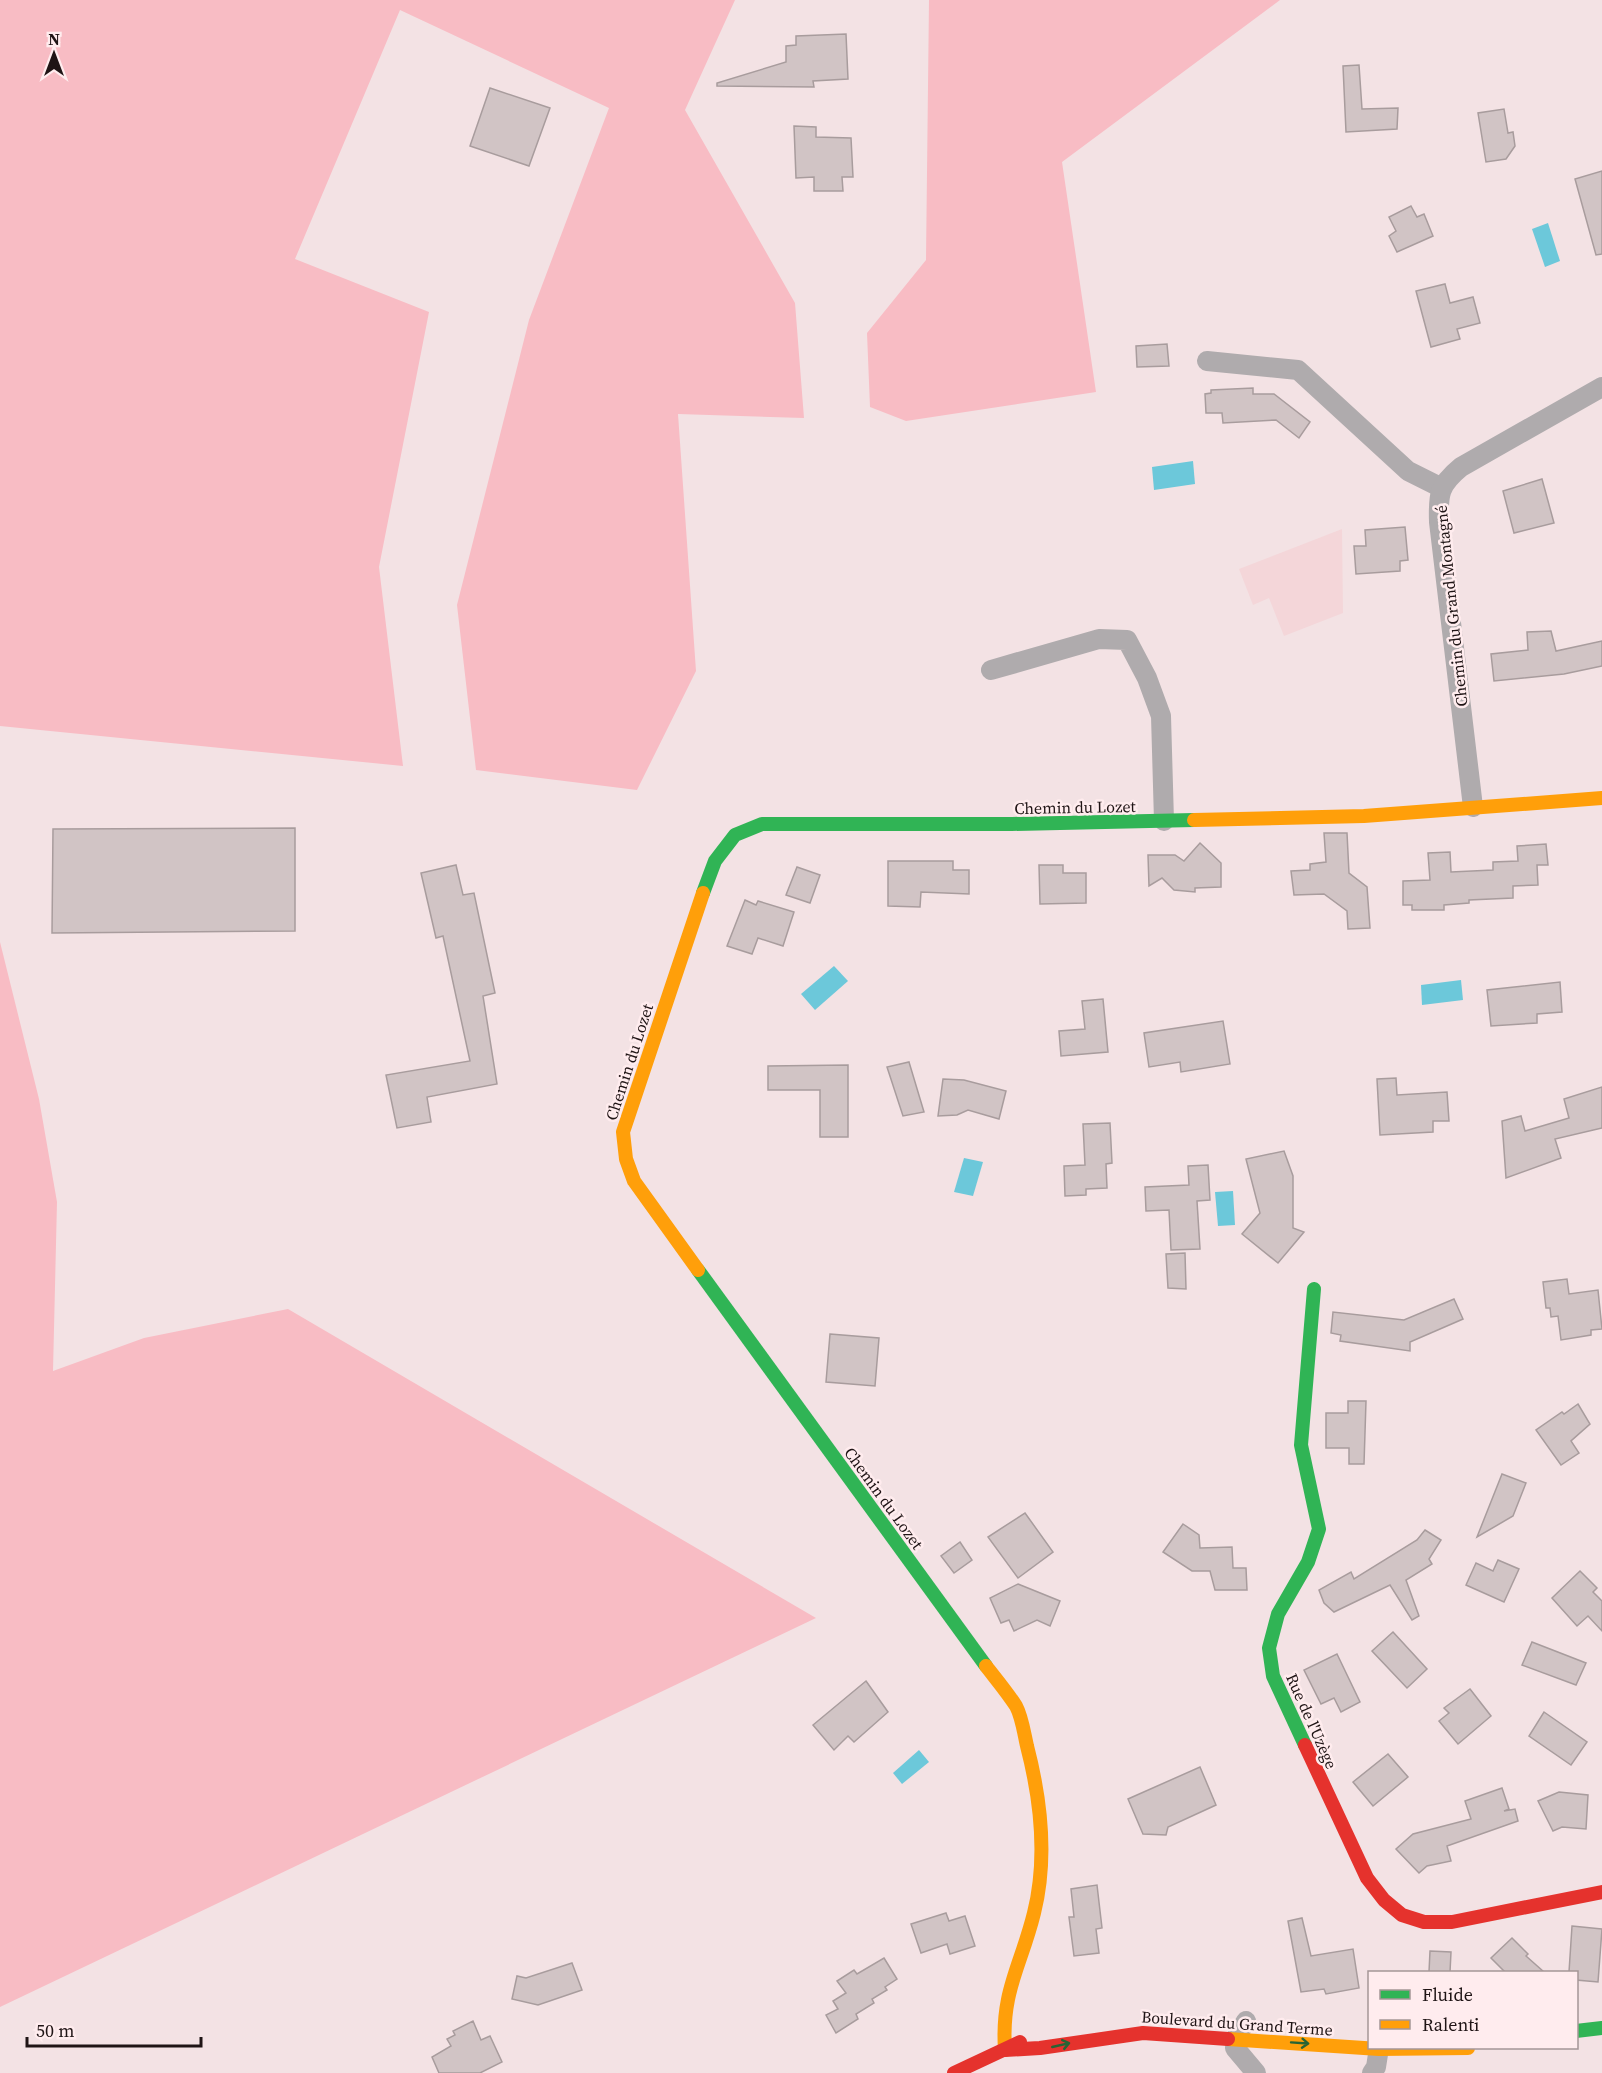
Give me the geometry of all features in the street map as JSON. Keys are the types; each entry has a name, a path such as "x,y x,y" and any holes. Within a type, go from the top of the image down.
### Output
{"street":[{"path":"1206,361 1298,370 1408,471 1442,488"},
{"name":"Chemin du Grand Montagné","path":"1473,807 1439,522 1442,488 1445,481 1461,467 1602,387"},
{"path":"991,670 1099,639 1127,640 1147,678 1161,716 1164,821"},
{"name":"Chemin du Lozet","path":"1005,2050 1003,2018 1006,1990 1034,1914 1038,1894 1042,1816 1030,1751 1017,1708 634,1181 626,1159 623,1132 715,861 735,835 762,824 785,822 1012,824 1364,816 1602,798"},
{"name":"Rue de l'Uzège","path":"1314,1289 1301,1446 1319,1529 1308,1562 1278,1614 1269,1647 1273,1676 1367,1878 1389,1907 1407,1918 1429,1924 1452,1922 1602,1892"},
{"path":"1243,2026 1235,2048 1256,2073"},
{"name":"Boulevard du Grand Terme","path":"1005,2050 1036,2051 1116,2033 1243,2026 1377,2062 1422,2050 1445,2049"},
{"path":"1578,2031 1602,2028"},
{"name":"Boulevard du Grand Terme","path":"954,2073 1005,2050 1035,2033"}],"shaded area":[{"path":"0,0 735,0 685,110 795,303 804,418 678,414 696,671 637,790 476,770 457,605 529,320 609,108 400,10 295,259 429,312 379,567 403,766 0,726"},
{"path":"929,0 1280,0 1062,162 1096,392 906,421 870,407 867,333 926,260"},
{"path":"1342,529 1343,613 1284,636 1269,598 1253,605 1239,569"},
{"path":"0,942 39,1099 57,1202 53,1371 144,1338 288,1309 816,1618 0,2007"}],"water":[{"path":"1548,223 1560,261 1545,267 1532,229"},
{"path":"1193,461 1195,484 1154,490 1152,467"},
{"path":"834,966 848,981 815,1010 801,994"},
{"path":"1461,980 1463,1000 1422,1005 1421,985"},
{"path":"964,1158 983,1162 973,1196 954,1192"},
{"path":"1233,1191 1235,1225 1218,1226 1215,1192"},
{"path":"919,1750 929,1762 902,1784 893,1773"}],"building":[{"path":"846,34 848,79 813,81 814,87 717,86 717,83 786,62 786,46 796,45 796,36"},
{"path":"1359,65 1362,109 1398,108 1397,129 1346,132 1343,66"},
{"path":"490,88 550,108 529,166 470,146"},
{"path":"1504,109 1508,133 1513,132 1515,146 1506,159 1486,162 1478,113"},
{"path":"794,126 816,127 816,137 851,138 853,177 842,177 843,191 814,191 814,177 796,178"},
{"path":"1602,171 1602,254 1596,255 1575,179"},
{"path":"1411,206 1417,217 1424,214 1433,236 1397,252 1389,236 1396,231 1389,217"},
{"path":"1445,284 1450,303 1473,297 1480,323 1457,329 1460,339 1431,347 1416,291"},
{"path":"1167,344 1169,366 1137,367 1136,346"},
{"path":"1253,388 1253,394 1274,394 1310,422 1299,438 1276,420 1223,423 1222,413 1206,413 1205,394 1211,393 1211,390"},
{"path":"1542,479 1554,523 1514,533 1503,491"},
{"path":"1405,527 1408,560 1400,561 1400,571 1356,574 1354,546 1366,546 1365,530"},
{"path":"1551,631 1556,651 1602,641 1602,666 1564,674 1494,681 1491,654 1528,650 1527,632"},
{"path":"295,828 295,931 52,933 53,829"},
{"path":"1324,833 1347,833 1349,873 1367,887 1370,928 1348,929 1347,911 1324,894 1294,895 1291,871 1310,870 1310,864 1326,862"},
{"path":"1200,843 1221,863 1221,887 1195,888 1195,892 1174,890 1162,878 1149,886 1148,855 1175,855 1184,861"},
{"path":"1546,844 1548,865 1537,865 1538,885 1513,886 1513,898 1469,900 1469,903 1444,905 1444,910 1412,910 1412,905 1403,905 1403,881 1430,880 1428,853 1450,852 1451,872 1493,870 1493,862 1518,861 1517,846"},
{"path":"888,861 953,861 953,870 969,870 969,894 921,892 920,907 888,906"},
{"path":"456,865 463,895 474,893 495,993 483,996 497,1084 427,1097 431,1122 397,1128 386,1075 470,1061 443,936 436,938 421,873"},
{"path":"1039,865 1063,865 1063,873 1086,873 1086,903 1040,904"},
{"path":"797,867 820,875 810,903 786,895"},
{"path":"745,900 756,905 758,901 794,912 783,946 758,938 752,954 727,946"},
{"path":"1560,982 1562,1012 1537,1014 1537,1023 1491,1026 1487,990"},
{"path":"1103,999 1108,1052 1061,1056 1059,1031 1085,1029 1082,1001"},
{"path":"1223,1021 1230,1064 1181,1072 1180,1062 1149,1067 1144,1033"},
{"path":"909,1062 924,1112 903,1116 887,1067"},
{"path":"848,1065 848,1137 820,1137 820,1090 768,1090 768,1066"},
{"path":"1396,1078 1397,1095 1447,1092 1449,1121 1433,1121 1433,1132 1380,1135 1377,1079"},
{"path":"943,1079 964,1080 1006,1091 999,1119 968,1110 957,1115 938,1116"},
{"path":"1602,1087 1602,1128 1555,1139 1561,1158 1506,1178 1502,1121 1521,1116 1525,1131 1569,1118 1564,1099"},
{"path":"1110,1123 1112,1163 1106,1164 1107,1188 1086,1189 1086,1195 1065,1196 1064,1166 1085,1165 1083,1124"},
{"path":"1284,1151 1293,1176 1293,1228 1304,1232 1278,1263 1242,1234 1260,1213 1246,1159"},
{"path":"1208,1165 1210,1200 1197,1201 1200,1249 1171,1250 1169,1210 1146,1211 1145,1187 1189,1185 1188,1166"},
{"path":"1185,1253 1186,1289 1168,1288 1166,1254"},
{"path":"1567,1279 1569,1294 1598,1290 1602,1329 1591,1330 1591,1335 1561,1340 1558,1316 1551,1317 1550,1308 1546,1308 1543,1282"},
{"path":"1454,1299 1463,1319 1410,1342 1410,1351 1340,1341 1341,1335 1331,1333 1333,1312 1404,1320"},
{"path":"830,1334 879,1338 875,1386 826,1382"},
{"path":"1348,1401 1366,1401 1364,1464 1349,1464 1349,1448 1326,1448 1326,1413 1348,1413"},
{"path":"1578,1404 1590,1424 1571,1441 1579,1453 1561,1465 1536,1430"},
{"path":"1502,1474 1526,1483 1513,1516 1477,1537"},
{"path":"1025,1513 1053,1552 1018,1578 988,1537"},
{"path":"1183,1524 1199,1535 1200,1548 1232,1547 1233,1568 1246,1568 1247,1590 1215,1590 1210,1571 1192,1571 1163,1552"},
{"path":"1425,1530 1441,1540 1429,1559 1432,1564 1406,1580 1419,1616 1412,1620 1390,1585 1334,1612 1324,1603 1319,1590 1351,1572 1354,1579 1417,1540"},
{"path":"960,1542 972,1560 954,1573 941,1556"},
{"path":"1498,1560 1519,1569 1504,1602 1466,1585 1476,1563 1493,1571"},
{"path":"1580,1571 1597,1588 1593,1592 1602,1601 1602,1631 1588,1616 1577,1626 1552,1598"},
{"path":"1018,1584 1060,1601 1050,1626 1037,1620 1014,1631 1009,1620 1001,1623 990,1598"},
{"path":"1393,1632 1427,1669 1407,1688 1372,1651"},
{"path":"1532,1642 1586,1663 1576,1685 1522,1665"},
{"path":"1337,1654 1360,1702 1341,1712 1334,1698 1321,1704 1304,1670"},
{"path":"866,1681 888,1712 854,1742 848,1736 834,1750 813,1725"},
{"path":"1470,1689 1491,1716 1458,1744 1439,1721 1449,1713 1444,1708"},
{"path":"1544,1712 1587,1742 1571,1765 1529,1736"},
{"path":"1388,1754 1408,1777 1373,1806 1353,1782"},
{"path":"1200,1767 1216,1805 1168,1827 1166,1835 1143,1834 1128,1799"},
{"path":"1502,1788 1509,1809 1504,1811 1515,1809 1518,1821 1447,1846 1451,1861 1427,1866 1419,1873 1396,1849 1413,1834 1471,1819 1465,1801"},
{"path":"1559,1792 1588,1795 1586,1829 1562,1827 1553,1831 1538,1801"},
{"path":"1097,1885 1102,1928 1096,1929 1099,1953 1074,1956 1069,1917 1074,1917 1071,1889"},
{"path":"946,1913 949,1921 965,1916 975,1946 950,1954 947,1944 921,1953 911,1924"},
{"path":"1302,1918 1311,1956 1353,1949 1359,1988 1326,1994 1324,1989 1301,1992 1288,1921"},
{"path":"1572,1926 1602,1929 1598,1982 1578,1980 1578,1971 1569,1971"},
{"path":"1512,1938 1528,1954 1526,1956 1543,1971 1504,1971 1491,1958"},
{"path":"1430,1951 1451,1952 1450,1971 1429,1971"},
{"path":"884,1958 897,1979 885,1987 887,1990 872,1999 874,2003 856,2014 858,2019 836,2033 826,2015 838,2009 833,2001 846,1993 837,1981 854,1970 857,1974"},
{"path":"572,1963 582,1990 538,2005 512,1999 517,1976 526,1978"},
{"path":"473,2021 481,2040 490,2036 502,2062 480,2073 439,2073 432,2057 451,2046 447,2039 455,2035 453,2031"}],"traffic: fast":[{"path":"703,893 715,861 735,835 762,824 1012,824 1194,820"},
{"path":"698,1270 986,1666"},
{"path":"1305,1745 1273,1676 1269,1648 1278,1614 1308,1562 1319,1529 1301,1445 1314,1289"},
{"path":"1578,2031 1602,2028"}],"traffic: slow":[{"path":"1194,820 1364,816 1602,798"},
{"path":"698,1270 634,1181 626,1159 623,1132 703,893"},
{"path":"986,1666 1013,1701 1020,1715 1036,1787 1041,1829 1042,1850 1038,1892 1029,1932 1009,1995 1006,2011 1005,2050"},
{"path":"1228,2039 1368,2048"}],"traffic: jam":[{"path":"1305,1745 1367,1878 1384,1900 1402,1915 1424,1922 1452,1922 1602,1892"},
{"path":"1005,2050 1040,2048 1143,2033 1228,2039"},
{"path":"954,2073 1020,2042"}]}
